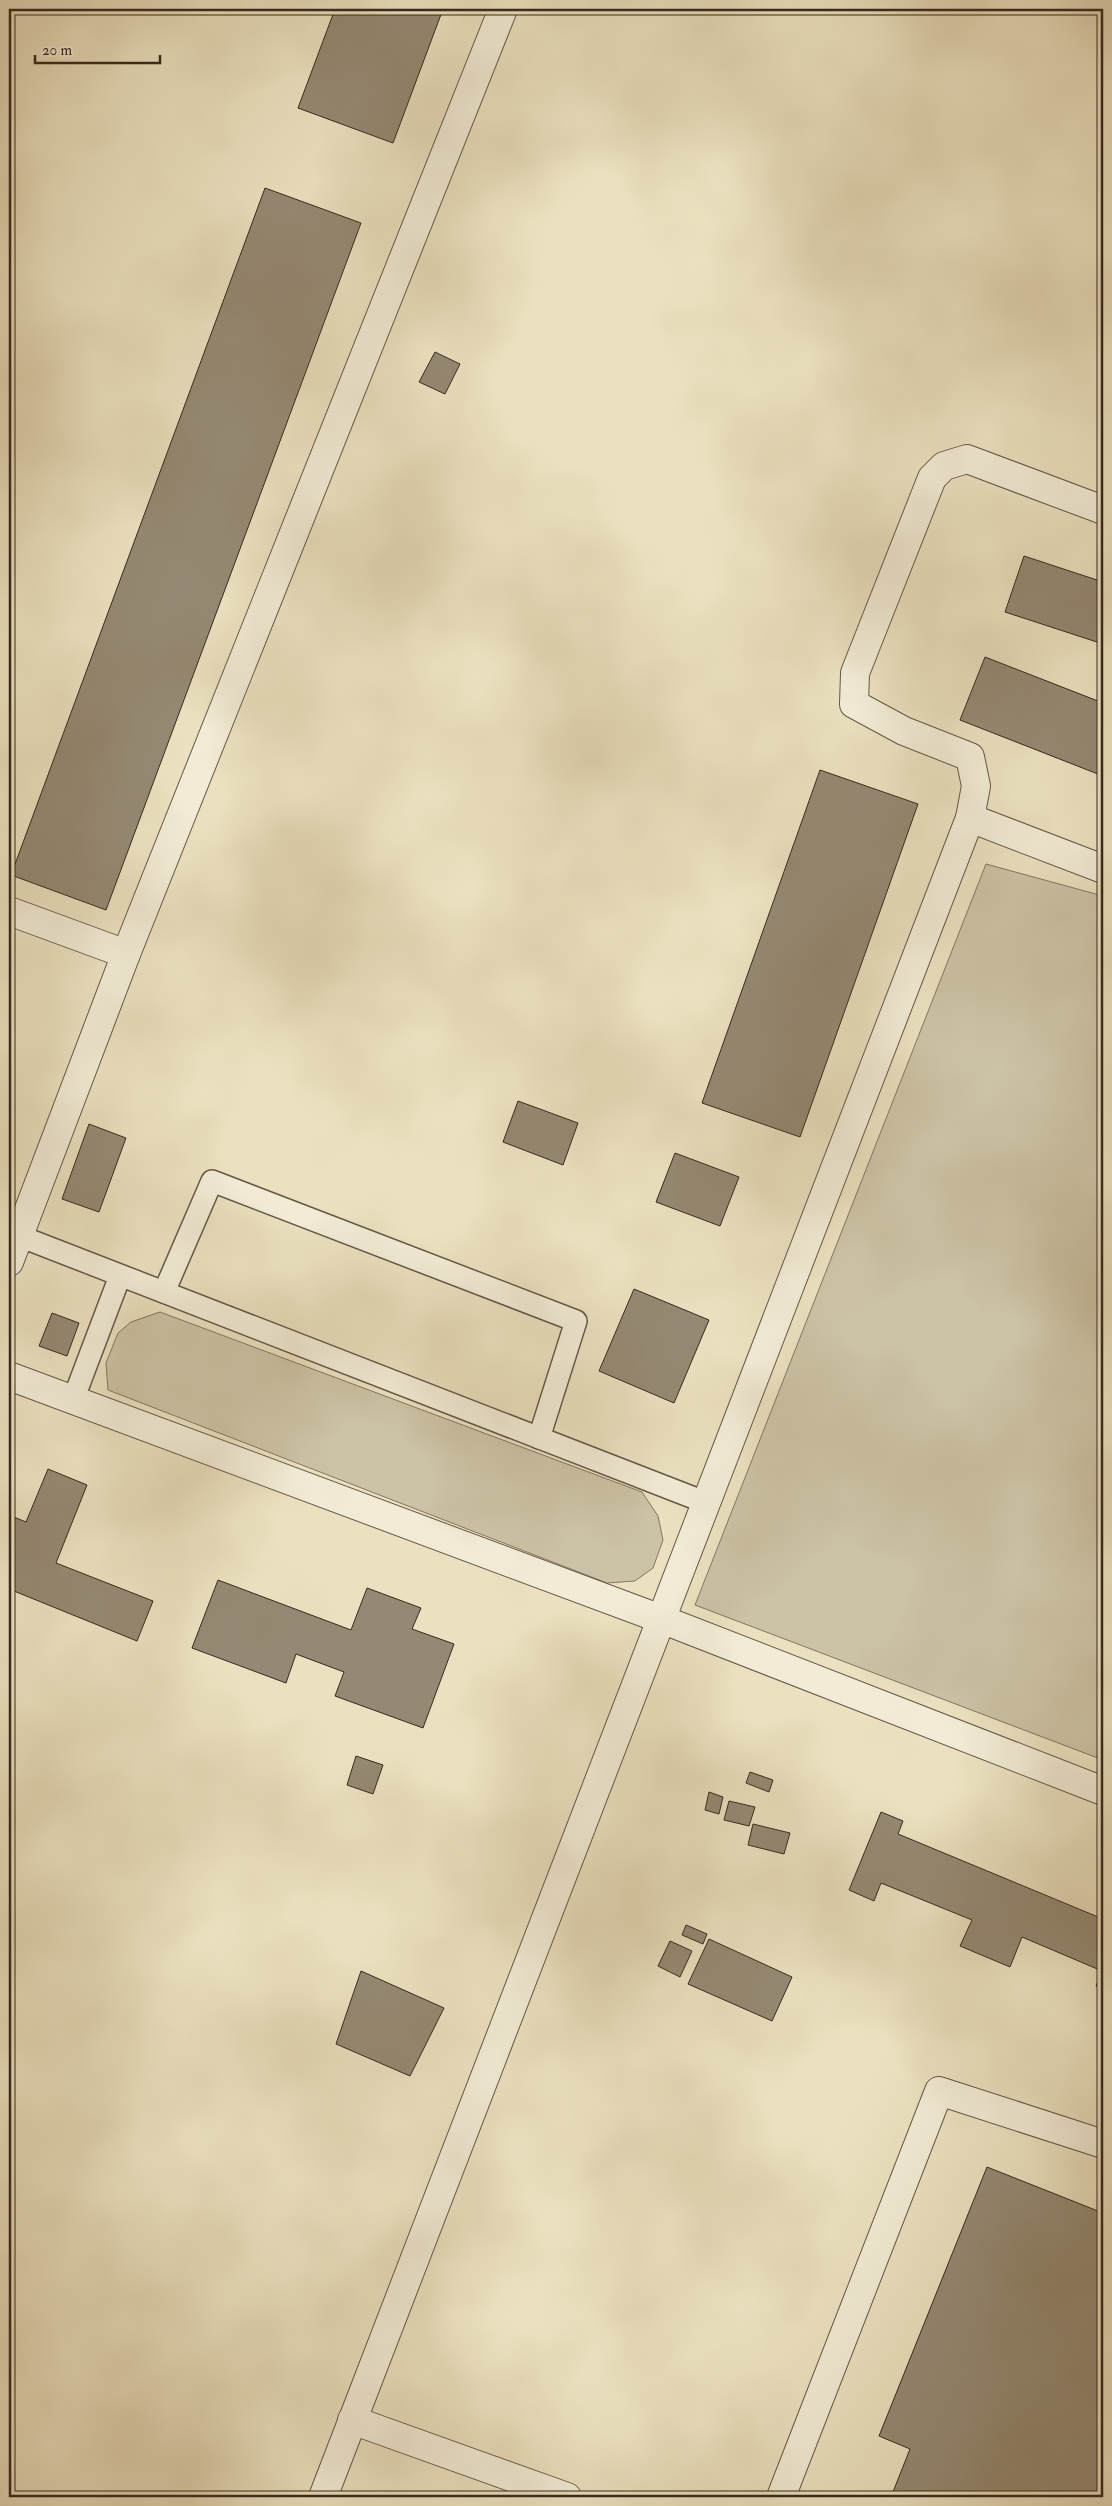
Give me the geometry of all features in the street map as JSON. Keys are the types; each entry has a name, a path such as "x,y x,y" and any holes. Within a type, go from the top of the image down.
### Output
{"street":[{"path":"9,1262 14,1234 504,9"},
{"path":"322,2497 970,818 976,786 970,757 904,731 854,704 855,673 932,478 944,466 967,458 1103,510"},
{"path":"970,818 1103,869"},
{"path":"9,911 126,954"},
{"path":"9,1376 661,1619 1103,1791"},
{"path":"781,2497 939,2091 1103,2144"},
{"path":"352,2420 567,2497"}],"lane":[{"path":"164,1292 212,1181 576,1321 539,1438"},
{"path":"14,1234 707,1503"},
{"path":"73,1400 120,1276"}],"shaded area":[{"path":"986,864 1103,896 1103,1760 695,1605"},
{"path":"160,1312 642,1492 658,1516 663,1540 653,1568 635,1581 607,1583 108,1390 106,1363 118,1333 131,1322"}],"building":[{"path":"335,9 443,9 393,143 298,108"},
{"path":"265,188 361,223 106,910 11,875"},
{"path":"435,352 460,364 445,394 419,382"},
{"path":"1024,556 1103,582 1103,644 1005,612"},
{"path":"985,657 1103,703 1103,776 960,720"},
{"path":"820,770 918,804 800,1137 702,1103"},
{"path":"518,1101 578,1123 563,1165 503,1142"},
{"path":"89,1124 126,1138 99,1212 62,1199"},
{"path":"675,1153 739,1177 720,1226 656,1202"},
{"path":"634,1289 709,1320 674,1403 599,1371"},
{"path":"52,1313 79,1323 67,1356 39,1346"},
{"path":"48,1469 87,1485 56,1563 153,1601 137,1641 9,1589 9,1515 26,1522"},
{"path":"218,1580 351,1630 367,1588 421,1608 412,1629 454,1644 423,1728 335,1696 344,1672 296,1654 286,1683 192,1648"},
{"path":"356,1756 383,1765 373,1794 347,1785"},
{"path":"750,1772 773,1780 769,1792 746,1783"},
{"path":"709,1792 723,1797 719,1814 705,1810"},
{"path":"729,1801 755,1807 749,1826 724,1820"},
{"path":"881,1812 903,1821 898,1834 1103,1919 1103,1989 1096,1986 1102,1971 1022,1937 1010,1967 960,1946 972,1920 881,1883 874,1901 849,1890"},
{"path":"753,1824 790,1833 784,1854 748,1845"},
{"path":"686,1925 707,1934 703,1944 682,1935"},
{"path":"709,1939 792,1977 772,2021 688,1984"},
{"path":"670,1941 692,1951 680,1977 658,1966"},
{"path":"361,1971 444,2008 410,2076 336,2044"},
{"path":"987,2167 1103,2213 1103,2497 891,2497 910,2449 879,2436"}]}
